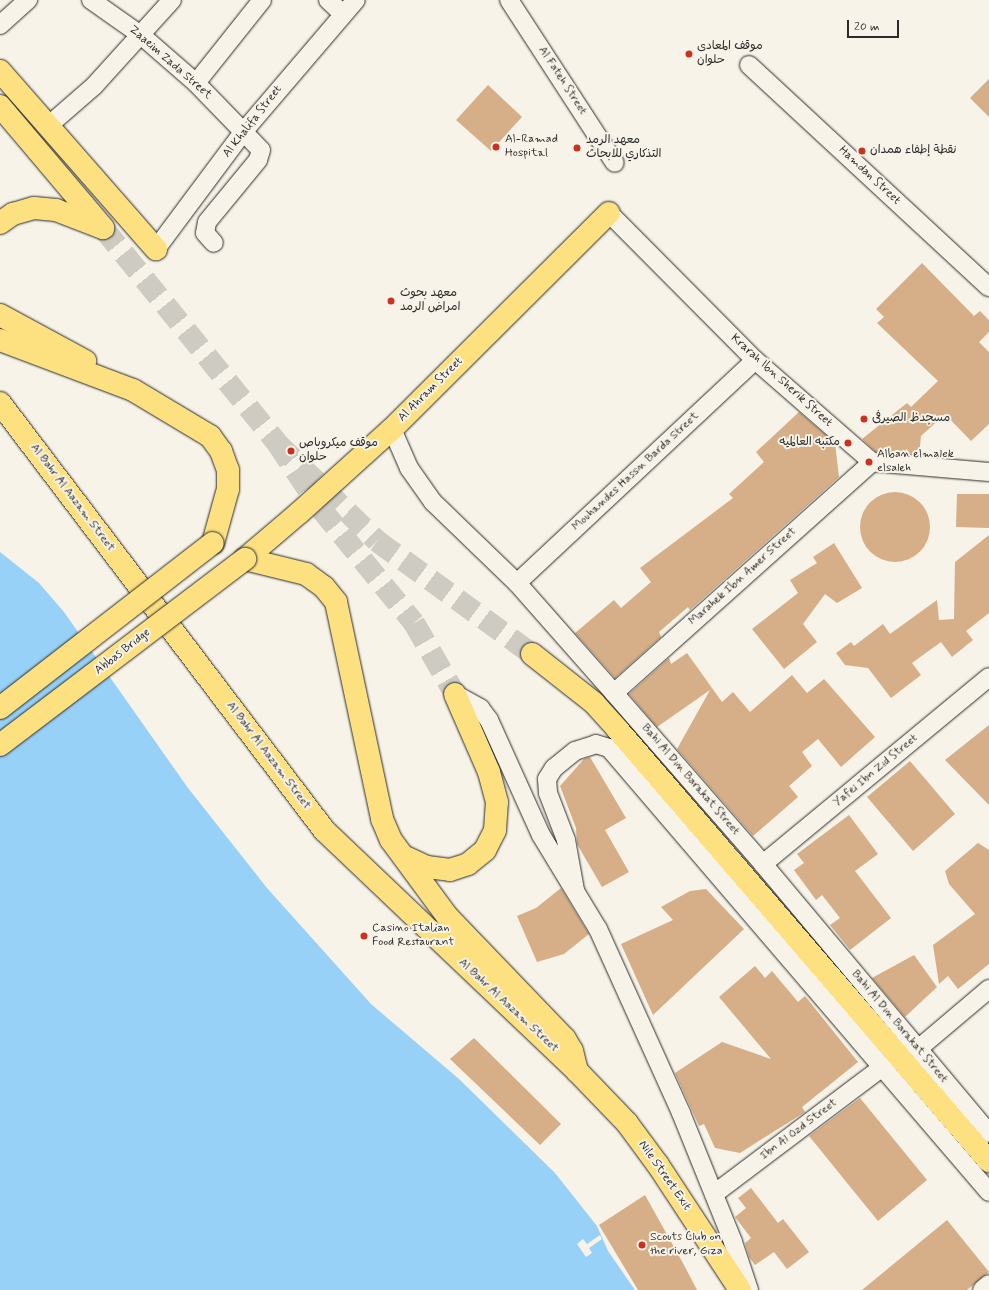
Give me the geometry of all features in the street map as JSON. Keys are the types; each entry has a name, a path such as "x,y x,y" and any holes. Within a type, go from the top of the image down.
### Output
{"main road":[{"path":"0,71 156,249"},
{"path":"0,106 103,228 56,210 34,208 13,214 0,223"},
{"name":"Al Ahram Street","path":"245,559 392,429 609,213"},
{"path":"0,315 204,432 221,451 228,470 228,489 213,543 0,708"},
{"path":"0,340 133,390"},
{"name":"Al Bahr Al Aazam Street","path":"0,403 324,830 577,1071"},
{"path":"245,559 306,574 324,587 336,602 382,819 402,855 447,916 564,1039 572,1051 577,1071"},
{"name":"Abbas Bridge","path":"0,745 245,559"},
{"name":"Bahi Al Din Barakat Street","path":"532,654 594,703 863,999 989,1161"},
{"path":"402,855 427,867 450,870 468,864 485,850 495,830 497,802 490,772 455,694"},
{"name":"Nile Street Exit","path":"577,1071 627,1123 658,1164 740,1290"}],"street":[{"path":"0,25 28,0"},
{"path":"48,126 142,36 172,0"},
{"path":"196,83 262,0"},
{"path":"328,0 343,14"},
{"name":"Al Khalifa Street","path":"156,249 244,130 356,0"},
{"name":"Al Fateh Street","path":"509,0 615,163"},
{"name":"Zaaeim Zada Street","path":"96,1 142,36 196,83 244,130 258,146 261,155 207,222 204,233 214,243"},
{"name":"Hamdan Street","path":"749,65 989,287"},
{"name":"Krarah Ibn Sherik Street","path":"609,213 755,360 872,462"},
{"name":"Mouhandes Hassn Barda Street","path":"517,583 755,360"},
{"name":"Bahi Al Din Barakat Street","path":"392,429 409,468 433,502 517,583 614,692 763,864 863,999 918,1049 989,1133"},
{"path":"872,462 989,472"},
{"name":"Marahek Ibn Amer Street","path":"614,692 872,462"},
{"name":"Yafei Ibn Zid Street","path":"763,864 989,677"},
{"path":"455,694 480,708 489,720 541,835 575,890 608,950 681,1113 714,1194 749,1290"},
{"path":"575,890 566,840 548,793 547,779 554,768 575,751 596,744 609,748 884,1066 989,1192"},
{"path":"918,1049 989,989"},
{"name":"Ibn Al Ozd Street","path":"714,1194 884,1066"},
{"path":"982,1290 989,1284"}],"water":[{"path":"0,552 39,583 64,612 188,788 267,888 371,1004 459,1079 555,1173 597,1226 608,1251 635,1290 0,1290"}],"pier":[{"path":"600,1235 602,1239 589,1248 592,1253 586,1257 577,1244 583,1239 587,1244"}],"building":[{"path":"989,79 989,117 970,98"},
{"path":"488,85 522,117 491,151 456,120"},
{"path":"922,263 974,316 980,311 989,320 989,332 979,342 989,352 989,424 971,441 945,414 921,436 919,456 876,452 862,439 907,403 911,407 938,381 877,323 884,317 876,309"},
{"path":"799,412 835,443 839,477 690,610 688,607 659,632 661,637 615,678 575,633 614,600 621,608 651,582 640,568 733,498 729,494 764,462 756,452"},
{"path":"895,492 908,495 920,502 927,514 930,527 927,540 920,552 908,559 895,562 882,559 870,552 863,540 860,527 863,514 870,502 882,495"},
{"path":"957,494 989,494 989,528 956,527"},
{"path":"989,535 989,613 966,631 973,640 952,657 941,642 912,663 921,675 891,698 868,668 845,665 836,653 851,642 854,646 883,624 890,634 937,600 939,620 954,619 955,562"},
{"path":"834,543 862,588 837,603 825,594 803,624 817,642 784,669 752,629 798,593 790,580 817,563 813,557"},
{"path":"687,653 722,702 733,692 750,712 792,675 807,693 824,679 875,737 841,767 818,739 802,752 812,766 789,786 798,797 753,836 677,749 710,690 657,727 629,694 669,658 671,664"},
{"path":"989,725 989,805 945,760"},
{"path":"590,757 626,818 605,830 629,872 602,887 577,844 576,828 560,786 584,759"},
{"path":"910,761 955,814 913,851 867,797"},
{"path":"849,815 878,854 855,871 891,918 850,950 830,925 840,918 822,895 816,900 794,870 804,863 797,854"},
{"path":"978,843 989,850 989,964 958,989 948,976 939,984 933,945 975,914 949,884 945,871"},
{"path":"561,888 589,934 564,954 537,962 517,916 536,908"},
{"path":"706,889 744,929 653,1015 621,944 673,920 661,907 690,891"},
{"path":"914,955 937,987 905,1017 872,978"},
{"path":"755,966 765,978 772,971 798,1002 805,996 858,1062 802,1107 805,1112 740,1153 715,1148 704,1124 699,1126 675,1073 722,1042 771,1059 719,997"},
{"path":"474,1038 561,1124 540,1145 450,1059"},
{"path":"860,1098 927,1180 878,1221 809,1136"},
{"path":"751,1188 778,1223 783,1219 809,1252 787,1269 774,1252 755,1265 749,1257 745,1243 751,1238 735,1217 746,1208 738,1198"},
{"name":"Scouts Club on the river, Giza","path":"645,1195 697,1290 638,1290 599,1225"},
{"path":"947,1220 989,1272 967,1290 862,1290"}],"tunnel":[{"path":"103,228 277,443 377,541 532,654"},
{"path":"277,443 321,509 414,623 455,694"}],"place":[{"name":"موقف المعادى حلوان","path":"689,54"},
{"name":"Al-Ramad Hospital","path":"496,147"},
{"name":"معهد الرمد التذكاري للابحاث","path":"577,148"},
{"name":"نقطة إطفاء همدان","path":"862,151"},
{"name":"معهد بحوث امراض الرمد","path":"391,301"},
{"name":"مسجدظ الصيرفى","path":"864,419"},
{"name":"مكتبه العالميه","path":"848,443"},
{"name":"موقف ميكروباص حلوان","path":"291,451"},
{"name":"Alban elmalek elsaleh","path":"869,462"},
{"name":"Casino Italian Food Restaurant","path":"364,936"},
{"name":"Scouts Club on the river, Giza","path":"642,1245"}]}
